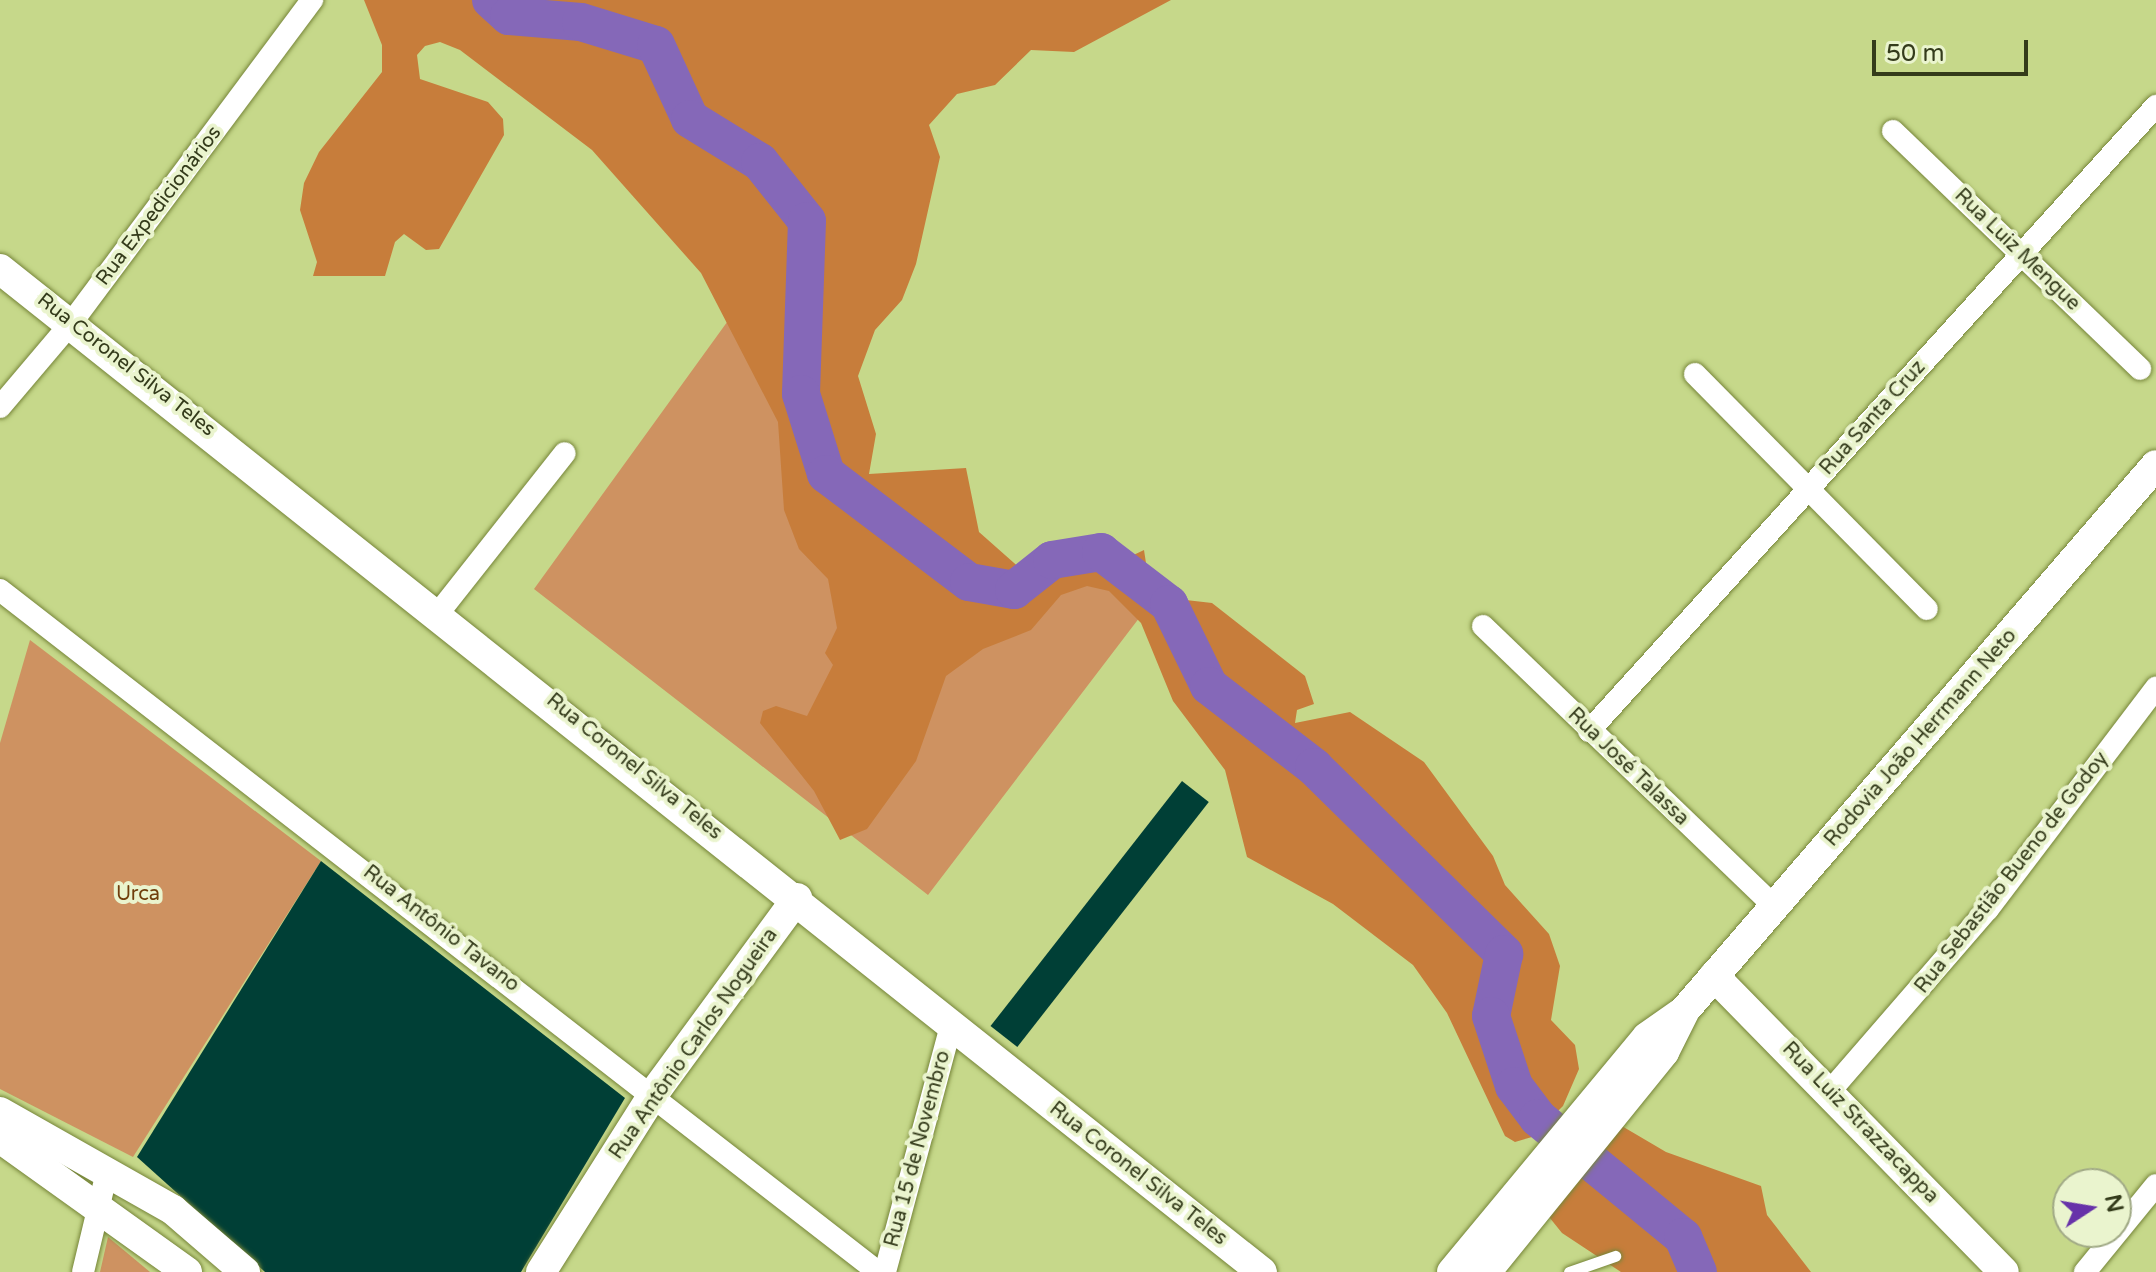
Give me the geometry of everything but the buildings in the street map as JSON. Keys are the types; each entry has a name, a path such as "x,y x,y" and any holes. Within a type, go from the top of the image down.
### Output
{"main road":[{"name":"Rua Coronel Silva Teles","path":"0,269 440,611 951,1026 1262,1272"},
{"name":"Rodovia João Herrmann Neto","path":"1452,1272 1558,1161 1601,1110 1647,1037 1685,1010 2156,465"},
{"name":"Rua Antônio Carlos Nogueira","path":"545,1271 654,1093 797,898"},
{"name":"Rua Luiz Strazzacappa","path":"1714,976 1831,1090 2004,1272"},
{"path":"0,1112 173,1210 245,1272"},
{"path":"0,1138 98,1213 139,1232 187,1272"},
{"name":"Rodovia João Herrmann Neto","path":"1486,1272 1558,1161"}],"street":[{"name":"Rua Expedicionários","path":"0,407 72,322 312,0"},
{"name":"Rua Santa Cruz","path":"1589,731 2156,106"},
{"name":"Rua Luiz Mengue","path":"1893,131 2140,369"},
{"path":"1695,374 1927,609"},
{"path":"440,611 565,453"},
{"name":"Rua Antônio Tavano","path":"0,590 654,1093 878,1272"},
{"name":"Rua José Talassa","path":"1483,626 1775,907"},
{"name":"Rua Sebastião Bueno de Godoy","path":"1831,1090 1988,909 2156,688"},
{"name":"Rua 15 de Novembro","path":"885,1272 951,1026"},
{"path":"83,1272 107,1172"},
{"path":"2085,1272 2156,1185"}],"lane":[{"path":"1569,1272 1615,1256"}],"green space":[{"path":"795,228 816,476 1015,603 1056,574 1097,560 1146,609 928,895 534,589"},
{"name":"Urca","path":"30,640 321,861 133,1157 0,1089 0,743"},
{"path":"108,1237 150,1272 100,1272"}],"shaded area":[{"path":"364,0 1171,0 1074,52 1031,50 995,85 957,94 929,125 940,157 916,264 902,300 875,330 858,376 876,434 869,474 966,468 979,532 1032,579 1100,571 1144,550 1151,596 1212,603 1305,676 1314,704 1297,710 1295,723 1350,712 1424,762 1493,856 1505,885 1549,934 1560,966 1551,1020 1575,1045 1579,1069 1563,1106 1532,1137 1515,1142 1505,1136 1447,1013 1413,965 1333,904 1247,857 1225,770 1173,701 1141,623 1109,591 1087,586 1061,595 1031,630 983,649 946,676 916,761 867,829 840,840 814,791 760,723 763,711 776,706 807,716 833,665 825,653 837,628 828,579 799,549 784,510 778,422 701,273 592,150 460,50 440,42 425,46 417,55 420,79 488,102 503,119 504,135 439,249 426,250 404,234 395,242 385,276 313,276 317,262 300,210 304,183 319,152 382,72 382,45"},
{"path":"1598,1112 1666,1152 1761,1186 1767,1215 1811,1272 1621,1272 1562,1233 1537,1202"}],"waterway":[{"path":"491,0 509,16 581,22 656,45 690,119 760,162 807,221 801,394 826,474 969,582 1014,590 1052,560 1101,552 1169,604 1209,686 1314,767 1504,954 1491,1016 1514,1086 1538,1118 1683,1237 1698,1272"}]}
